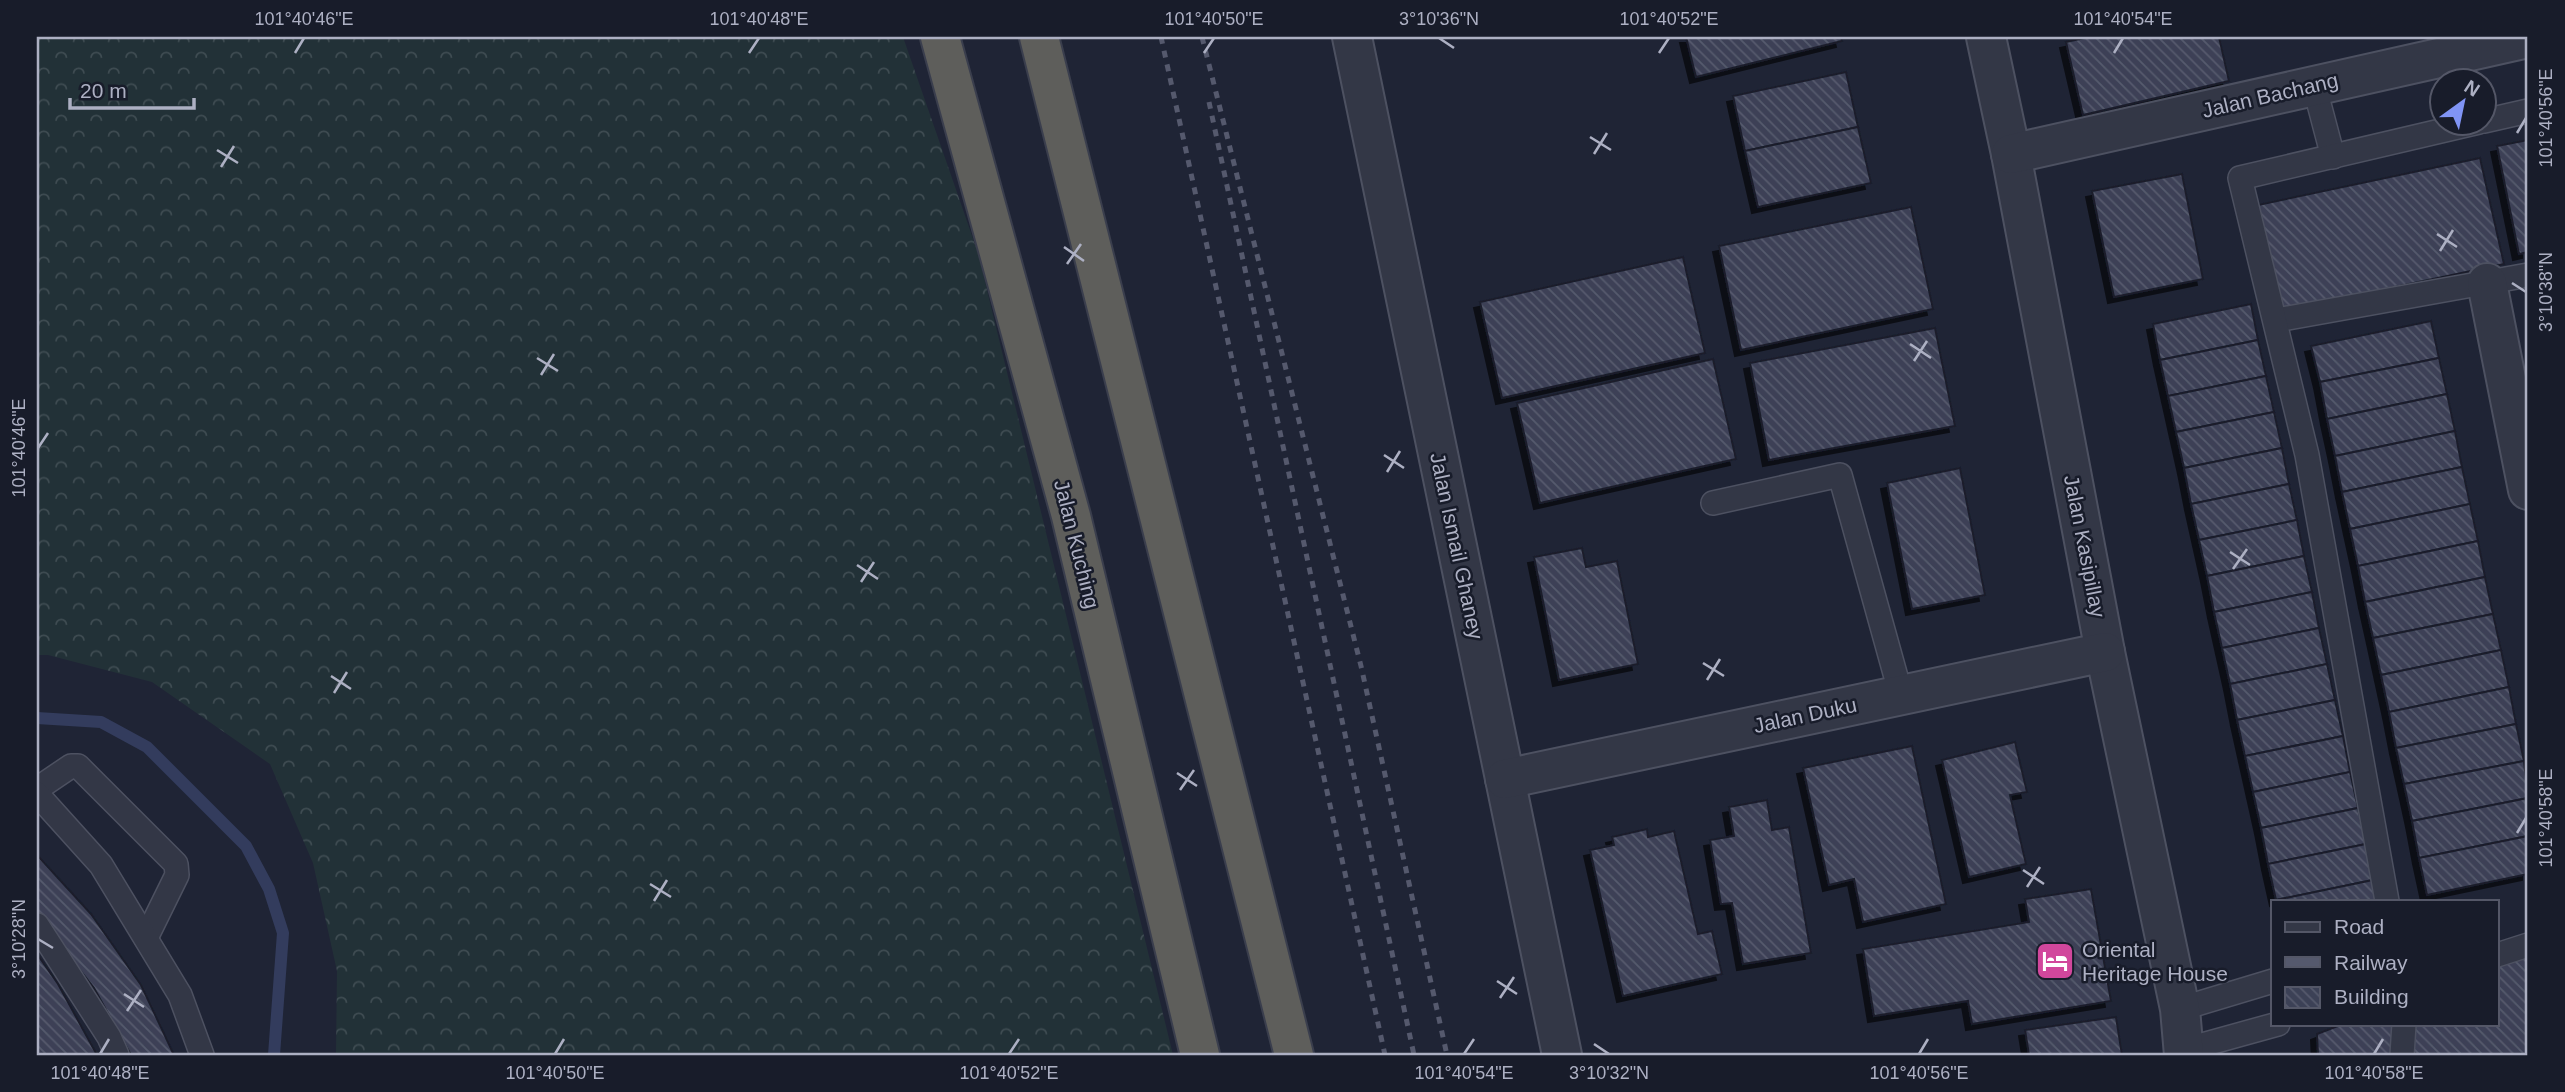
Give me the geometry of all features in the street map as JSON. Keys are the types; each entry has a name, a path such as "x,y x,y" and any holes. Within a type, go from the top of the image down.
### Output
{"highway":[{"name":"Jalan Kuching","path":"940,37 1071,516 1200,1055"},
{"path":"1039,37 1294,1055"}],"street":[{"name":"Jalan Ismail Ghaney","path":"1352,37 1562,1055"},
{"name":"Jalan Kasipillay","path":"1986,37 2011,154 2105,652 2180,1009 2173,1054"},
{"name":"Jalan Bachang","path":"2011,154 2315,85 2485,41 2528,38"},
{"path":"2487,283 2527,475"},
{"name":"Jalan Duku","path":"1504,779 2105,652"}],"lane":[{"path":"2315,85 2333,157"},
{"path":"2498,118 2528,111"},
{"path":"2387,900 2307,455 2277,320 2240,178 2428,134"},
{"path":"2277,320 2528,275"},
{"path":"1713,503 1840,475 1901,695"},
{"path":"146,938 177,875 176,864 86,770 71,766 37,792 101,864 180,995 202,1055"},
{"path":"37,925 43,930 109,1037 117,1055"},
{"path":"2498,955 2528,945"},
{"path":"2180,1009 2271,982"},
{"path":"2173,1054 2271,1026"},
{"path":"2402,1055 2404,1026"}],"green space":[{"path":"37,37 903,37 978,253 1173,1055 336,1055 337,971 313,863 270,764 152,682 48,655 37,655"}],"building":[{"path":"1686,37 1841,37 1842,41 1696,77"},
{"path":"2089,37 2219,37 2229,81 2083,115 2066,42"},
{"path":"1846,72 1858,127 1745,151 1733,96"},
{"path":"1858,127 1871,183 1758,207 1745,151"},
{"path":"2528,140 2528,252 2519,254 2497,146"},
{"path":"2480,158 2504,264 2281,311 2258,205"},
{"path":"2182,174 2203,279 2114,297 2092,191"},
{"path":"1911,207 1933,309 1741,350 1719,246"},
{"path":"1683,257 1705,353 1502,398 1480,302"},
{"path":"2251,304 2258,340 2160,360 2153,324"},
{"path":"2431,321 2439,358 2320,382 2311,346"},
{"path":"1935,328 1955,426 1769,460 1750,363"},
{"path":"2258,340 2266,376 2168,396 2160,360"},
{"path":"2439,358 2447,394 2327,419 2320,382"},
{"path":"1713,359 1736,459 1540,503 1517,403"},
{"path":"2266,376 2274,412 2176,432 2168,396"},
{"path":"2447,394 2455,431 2335,456 2327,419"},
{"path":"2274,412 2282,448 2184,468 2176,432"},
{"path":"2455,431 2462,467 2342,492 2335,456"},
{"path":"2282,448 2289,484 2191,504 2184,468"},
{"path":"2462,467 2470,504 2350,529 2342,492"},
{"path":"1960,468 1985,595 1912,609 1887,483"},
{"path":"2289,484 2297,520 2199,540 2191,504"},
{"path":"2470,504 2478,541 2358,566 2350,529"},
{"path":"2297,520 2304,556 2207,576 2199,540"},
{"path":"2478,541 2485,577 2365,602 2358,566"},
{"path":"1582,548 1586,567 1617,561 1638,664 1559,680 1534,557"},
{"path":"2304,556 2312,592 2214,612 2207,576"},
{"path":"2485,577 2493,614 2373,638 2365,602"},
{"path":"2312,592 2319,628 2222,648 2214,612"},
{"path":"2493,614 2501,650 2381,675 2373,638"},
{"path":"2319,628 2327,664 2230,684 2222,648"},
{"path":"2501,650 2509,687 2389,712 2381,675"},
{"path":"2327,664 2335,700 2237,720 2230,684"},
{"path":"2509,687 2516,724 2396,748 2389,712"},
{"path":"2335,700 2343,736 2245,756 2237,720"},
{"path":"2516,724 2524,761 2404,784 2396,748"},
{"path":"2343,736 2350,772 2253,792 2245,756"},
{"path":"2015,742 2027,792 2010,795 2026,864 1969,877 1942,760"},
{"path":"1912,746 1946,904 1863,922 1854,879 1829,885 1803,768"},
{"path":"2524,761 2528,798 2412,821 2404,784"},
{"path":"2350,772 2358,808 2261,828 2253,792"},
{"path":"2528,798 2528,836 2419,858 2412,821"},
{"path":"1767,800 1772,830 1789,827 1811,953 1743,964 1732,903 1721,904 1710,840 1734,836 1729,807"},
{"path":"2358,808 2366,844 2268,864 2261,828"},
{"path":"1647,829 1648,837 1674,831 1698,934 1712,931 1722,974 1623,996 1590,850 1614,845 1612,837"},
{"path":"2528,836 2528,874 2427,895 2419,858"},
{"path":"2366,844 2373,880 2276,900 2268,864"},
{"path":"37,855 91,914 141,985 174,1055 131,1055 94,988 37,915"},
{"path":"2373,880 2378,900 2276,900"},
{"path":"2091,889 2111,1001 1972,1024 1968,1001 1874,1016 1863,949 2029,922 2025,899"},
{"path":"2528,952 2528,1055 2318,1055 2317,1034 2338,1026 2498,1026 2498,964"},
{"path":"37,954 58,984 97,1055 37,1055"},
{"path":"2116,1017 2122,1055 2029,1055 2025,1030"}],"waterway":[{"path":"37,718 101,722 147,747 246,846 269,889 283,933 274,1055"}],"railway":[{"path":"1161,37 1385,1055"},
{"path":"1202,37 1361,666 1447,1055"},
{"path":"1209,102 1414,1055"}],"place":[{"name":"Oriental Heritage House","path":"2055,961"}]}
